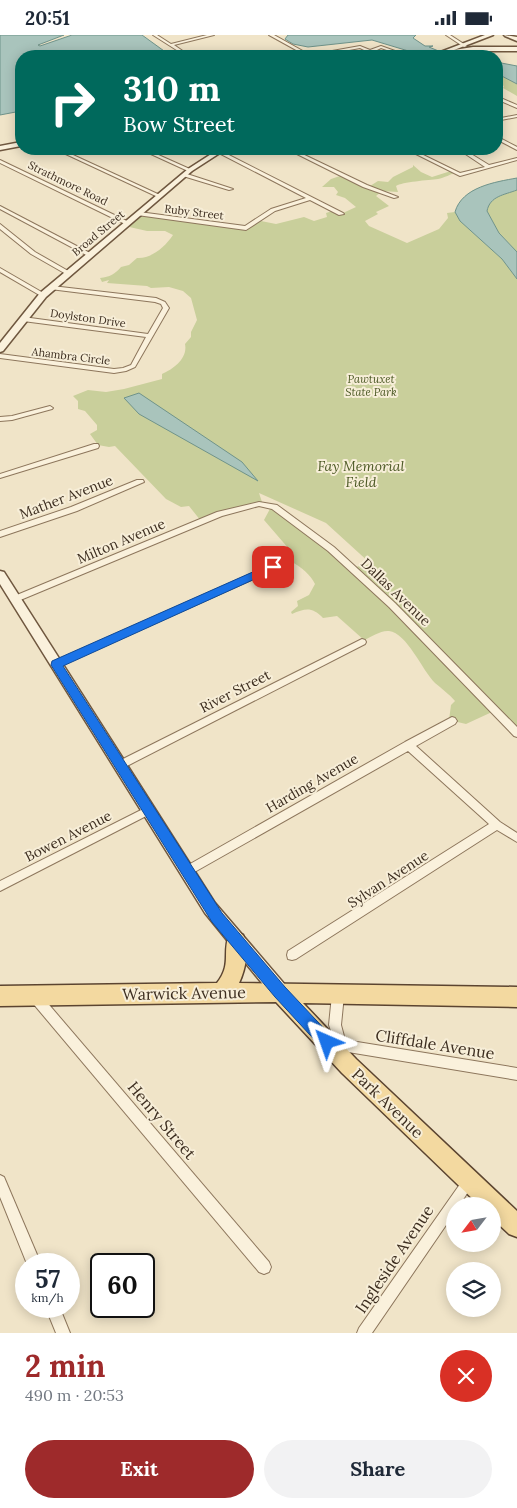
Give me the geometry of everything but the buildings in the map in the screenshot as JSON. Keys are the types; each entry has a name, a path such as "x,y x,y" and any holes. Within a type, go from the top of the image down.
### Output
{"main road":[{"path":"507,35 517,39"},
{"path":"454,50 486,36"},
{"path":"464,46 473,49"},
{"path":"467,50 517,49"},
{"path":"0,148 15,145"},
{"name":"Broad Street","path":"0,349 2,340 44,295 68,273 187,172 213,155"},
{"name":"Park Avenue","path":"0,575 217,918 280,992 349,1066 517,1226"},
{"path":"222,993 232,980 237,965 236,941"},
{"name":"Warwick Avenue","path":"0,996 280,992 338,995 517,997"}],"street":[{"path":"155,35 178,50"},
{"path":"170,45 212,35"},
{"path":"271,35 299,50"},
{"path":"448,35 464,46"},
{"path":"344,50 360,47 366,50"},
{"path":"374,50 381,47 390,50"},
{"path":"503,100 517,107"},
{"path":"503,118 517,115"},
{"path":"503,141 517,149"},
{"path":"70,155 160,196"},
{"path":"154,155 187,172 231,189"},
{"path":"233,155 310,199 341,214"},
{"path":"301,155 365,186 396,197"},
{"path":"420,155 460,175 517,159"},
{"path":"469,155 488,167"},
{"name":"Strathmore Road","path":"0,161 127,223"},
{"name":"Ruby Street","path":"139,214 246,228 274,210 310,199"},
{"path":"0,207 90,255"},
{"path":"0,226 33,253 68,273"},
{"path":"0,270 44,295"},
{"name":"Ahambra Circle","path":"0,356 121,371 133,365 166,307 163,303 120,295 52,288"},
{"name":"Doylston Drive","path":"23,319 150,336"},
{"path":"0,419 12,418 50,408"},
{"path":"0,476 96,446"},
{"name":"Mather Avenue","path":"0,535 69,511 140,482"},
{"name":"Dallas Avenue","path":"238,509 259,504 274,507 331,549 392,605 517,733"},
{"name":"Milton Avenue","path":"15,599 190,525 238,509"},
{"path":"56,665 273,567"},
{"name":"River Street","path":"120,765 362,642"},
{"name":"Harding Avenue","path":"187,871 452,721"},
{"path":"408,745 497,825 517,838"},
{"name":"Bowen Avenue","path":"0,886 148,810"},
{"name":"Sylvan Avenue","path":"292,955 497,825"},
{"name":"Henry Street","path":"34,995 264,1267"},
{"path":"338,995 335,1025 340,1045 349,1066"},
{"name":"Cliffdale Avenue","path":"340,1045 517,1074"},
{"path":"0,1181 29,1253"},
{"name":"Ingleside Avenue","path":"364,1333 469,1181"},
{"path":"57,1318 63,1333"}],"green space":[{"path":"503,77 517,84 517,96 503,88"},
{"name":"Pawtuxet State Park","path":"413,165 421,172 432,177 454,170 457,172 443,178 416,181 396,186 398,192 382,191 376,196 389,206 376,212 378,214 365,221 369,226 407,243 439,229 448,218 447,213 455,212 460,221 502,259 517,279 517,734 492,712 466,724 449,720 451,705 455,701 435,683 408,645 396,633 383,632 364,640 337,616 323,618 312,610 292,614 291,612 298,606 297,601 309,595 315,584 305,571 292,562 289,549 264,520 271,507 350,568 371,564 326,523 259,493 263,505 201,521 189,506 181,507 166,499 115,446 98,445 90,434 97,430 97,425 85,411 78,409 78,401 73,396 88,390 106,392 162,379 162,374 175,366 182,358 185,344 191,337 191,332 197,320 191,298 183,291 169,287 151,288 147,286 107,283 109,280 102,282 100,278 112,275 121,267 129,265 137,258 147,257 162,248 173,235 165,231 147,231 125,226 139,214 246,228 256,220 276,224 304,217 314,221 327,217 326,213 335,210 343,213 356,207 345,198 336,195 338,192 334,187 322,187 331,179 343,175 370,186 378,181 388,182 393,177 413,167"},
{"path":"517,190 517,252 499,233 487,211 494,199"}],"water":[{"path":"0,35 64,35 38,45 40,46 72,35 142,35 163,50 15,50 15,112 0,115"},
{"path":"288,35 416,35 413,38 425,46 433,46 429,47 436,50 405,50 372,40 308,47 293,44 285,39"},
{"path":"503,63 517,66 517,84 503,77"},
{"path":"517,178 517,190 494,199 487,211 499,233 517,252 517,279 502,259 460,221 455,212 459,204 472,191 499,181"},
{"path":"139,393 242,462 258,481 139,414 124,398"}],"route":[{"path":"273,567 56,665 217,918 280,992 327,1042"}],"park label":[{"name":"Fay Memorial Field","path":"361,474"}]}
